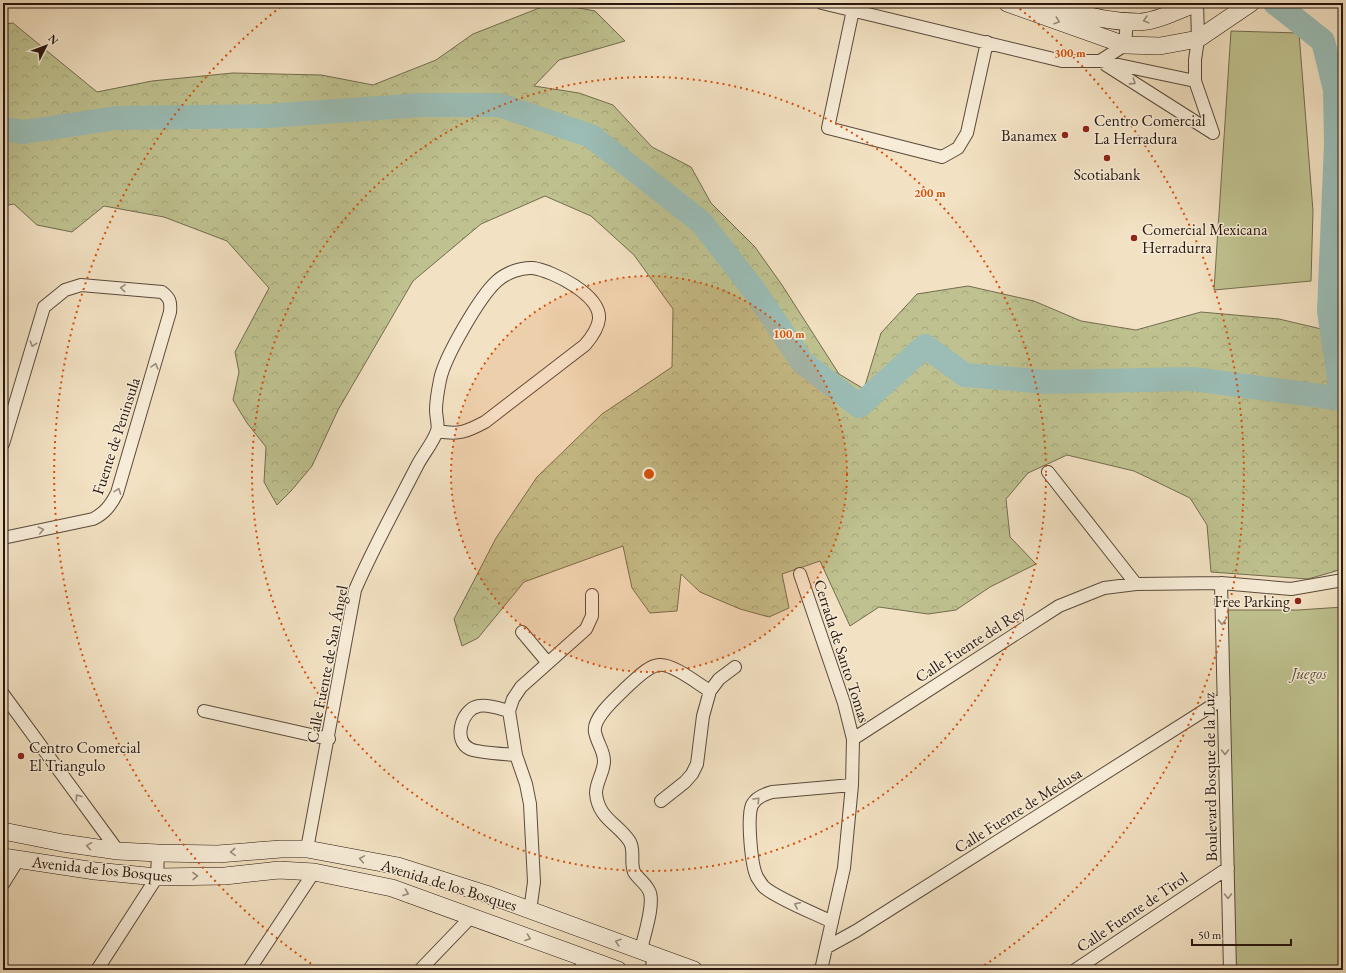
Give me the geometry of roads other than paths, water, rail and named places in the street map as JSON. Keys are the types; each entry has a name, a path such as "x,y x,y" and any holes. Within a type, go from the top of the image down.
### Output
{"main road":[{"path":"1007,3 1125,45 1160,46 1198,40 1251,3"},
{"path":"1049,3 1076,13 1140,22 1197,3"},
{"name":"Avenida de los Bosques","path":"3,831 63,843 118,851 158,854 218,854 281,849 307,849 398,866 486,894 649,958 694,970"},
{"name":"Avenida de los Bosques","path":"10,858 95,872 157,877 225,876 279,870 314,872 392,888 471,917 583,965 618,970"}],"street":[{"path":"822,3 1062,60 1100,61 1195,81"},
{"path":"1100,61 1213,133 1195,81 1195,60 1198,40 1197,3"},
{"path":"853,10 828,128 942,157 958,148 967,133 986,42"},
{"path":"1100,61 1125,45 1127,20"},
{"path":"532,268 552,274 583,291 594,302 599,318 594,334 585,345 485,422 471,430 456,434 438,431 436,410 440,379 447,362 482,300 497,281 514,271 532,268"},
{"name":"Fuente de Peninsula","path":"3,444 44,307 49,302 65,290 81,284 162,292 168,296 171,303 170,312 117,493 112,504 103,514 93,519 3,538"},
{"name":"Calle Fuente de San Ángel","path":"307,849 310,826 329,739 350,609 355,590 363,571 415,470 438,431"},
{"path":"1048,472 1136,584"},
{"name":"Cerrada de Santo Tomas","path":"800,574 844,703 853,739"},
{"name":"Calle Fuente del Rey","path":"853,739 1059,606 1104,588 1136,584 1221,583 1291,589 1343,580"},
{"name":"Boulevard Bosque de la Luz","path":"1221,583 1230,970"},
{"path":"530,911 534,882 530,804 526,784 516,755 509,711 513,700 521,688 586,629 592,616 592,595"},
{"path":"522,632 548,663"},
{"path":"649,958 652,902 650,893 646,885 634,871 632,862 633,852 630,842 609,822 601,810 597,789 604,762 602,749 595,732 596,722 636,678 650,668 659,664 670,666 710,691"},
{"path":"661,801 685,782 692,774 697,764 703,716 710,691 719,679 735,667"},
{"path":"3,694 118,851"},
{"name":"Calle Fuente de Medusa","path":"827,947 856,931 1224,698"},
{"path":"509,711 480,705 474,707 468,711 461,726 460,735 464,744 470,749 516,755"},
{"path":"204,711 329,739"},
{"path":"822,970 844,868 852,785 853,739"},
{"path":"832,922 775,894 765,887 757,877 754,866 749,814 753,803 761,795 772,792 852,785"},
{"path":"97,970 157,877 158,854"},
{"path":"3,884 10,858"},
{"name":"Calle Fuente de Tirol","path":"1074,970 1228,868"},
{"path":"249,970 314,872"},
{"path":"420,970 471,917"}],"waterway":[{"path":"1275,3 1323,41 1335,90 1336,144 1329,311 1342,399"},
{"path":"3,129 24,132 116,118 267,116 421,105 499,105 591,136 701,222 754,290 802,362 859,406 925,346 965,375 1047,382 1193,379 1343,399"}],"place":[{"name":"Centro Comercial La Herradura","path":"1086,129"},
{"name":"Banamex","path":"1065,135"},
{"name":"Scotiabank","path":"1107,158"},
{"name":"Comercial Mexicana Herradurra","path":"1134,238"},
{"name":"Free Parking","path":"1298,601"},
{"name":"Centro Comercial El Triangulo","path":"21,756"}],"park label":[{"name":"Juegos","path":"1309,673"}]}
